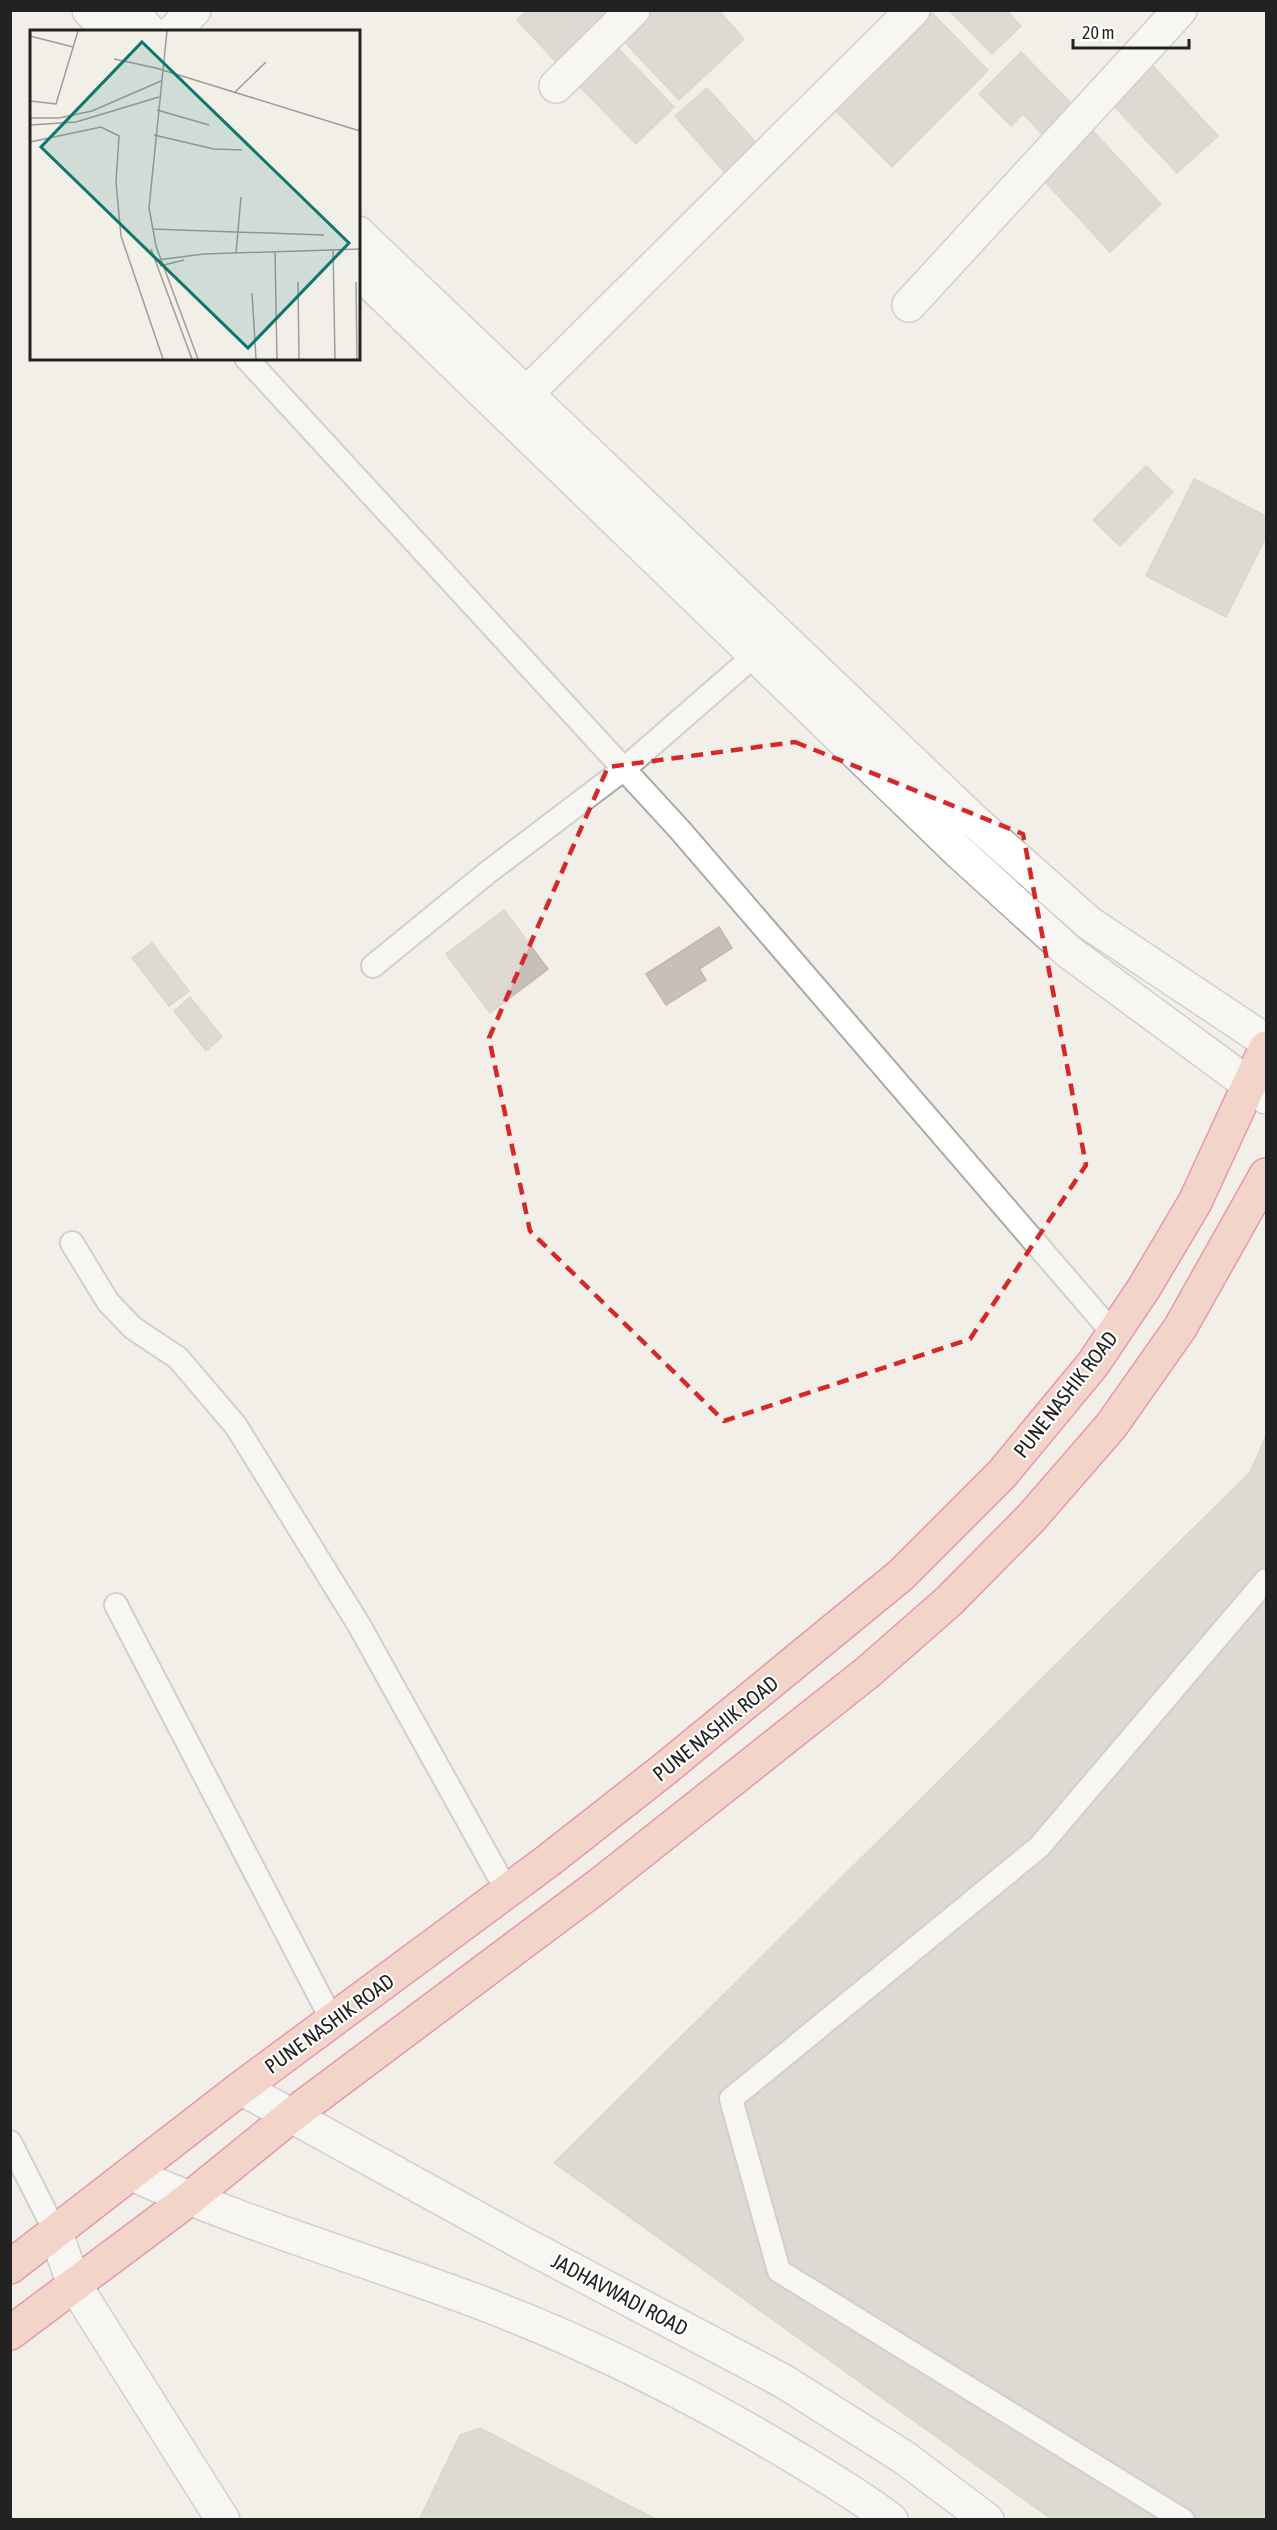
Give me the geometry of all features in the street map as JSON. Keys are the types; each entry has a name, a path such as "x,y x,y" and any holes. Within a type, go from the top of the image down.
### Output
{"highway":[{"name":"PUNE NASHIK ROAD","path":"10,2267 241,2088 507,1891 666,1768 901,1575 1002,1474 1093,1364 1144,1288 1258,1092 1266,1048"},
{"path":"10,2333 189,2199 292,2115 626,1864 868,1672 949,1601 1031,1518 1111,1426 1180,1328 1266,1175"}],"street":[{"path":"89,10 108,30"},
{"path":"130,10 148,30"},
{"path":"175,30 194,10"},
{"path":"556,86 633,10"},
{"path":"517,403 914,10"},
{"path":"909,305 1180,10"},
{"path":"360,235 756,656 959,852 1069,952 1258,1092"},
{"path":"360,273 517,403 1089,923 1266,1041"},
{"name":"JADHAVWADI ROAD","path":"241,2088 524,2244 783,2381 905,2458 987,2520"},
{"path":"132,2174 189,2199 474,2300 608,2357 739,2423 869,2502 891,2520"},
{"path":"55,2231 74,2284 223,2520"}],"lane":[{"path":"248,360 696,848 1113,1333"},
{"path":"373,966 487,873 624,769 756,656"},
{"path":"72,1243 108,1302 133,1328 178,1358 236,1426 359,1625 507,1891"},
{"path":"1183,2520 779,2271 731,2099 1039,1847 1266,1580"},
{"path":"116,1605 332,2020"},
{"path":"10,2142 55,2231"}],"highlighted area":[{"path":"795,742 1023,834 1086,1165 970,1339 724,1421 530,1231 489,1038 608,767"}],"building":[{"path":"527,10 619,10 560,66 517,20"},
{"path":"649,10 718,10 744,39 679,100 620,37"},
{"path":"949,10 1006,10 1021,26 992,54"},
{"path":"931,12 988,70 892,167 834,109"},
{"path":"617,47 674,107 636,144 578,85"},
{"path":"1021,52 1075,107 1045,137 1023,114 1011,126 979,94"},
{"path":"1154,67 1218,136 1177,173 1113,105"},
{"path":"707,88 759,146 727,175 675,116"},
{"path":"1090,128 1161,204 1110,252 1039,175"},
{"path":"1146,466 1173,492 1120,546 1093,520"},
{"path":"1194,479 1266,516 1266,537 1226,617 1146,576"},
{"path":"504,910 548,969 490,1013 446,954"},
{"path":"719,927 732,948 699,969 706,980 666,1005 646,974"},
{"path":"152,943 189,991 169,1006 132,958"},
{"path":"190,997 222,1037 206,1051 174,1011"},
{"path":"1266,1436 1266,2520 1053,2520 554,2163 1250,1472"},
{"path":"480,2428 657,2520 419,2520 460,2435"}]}
